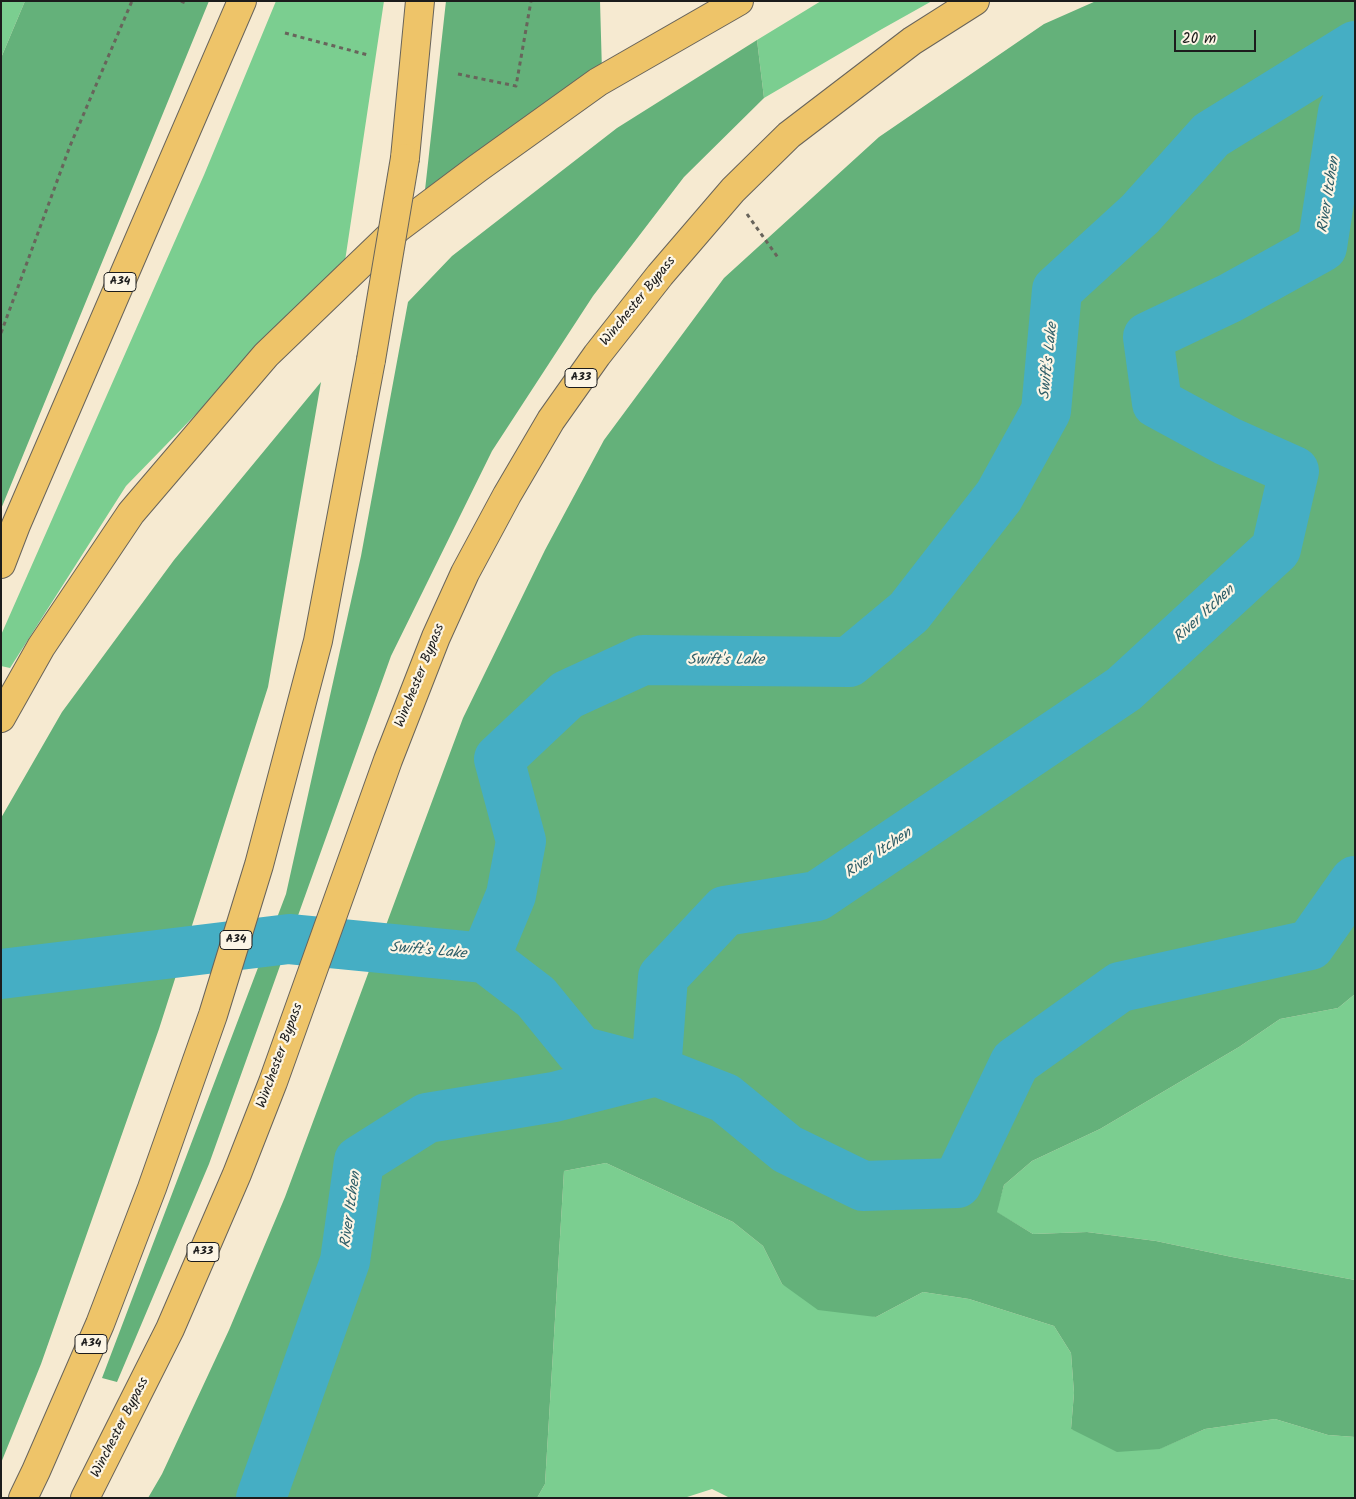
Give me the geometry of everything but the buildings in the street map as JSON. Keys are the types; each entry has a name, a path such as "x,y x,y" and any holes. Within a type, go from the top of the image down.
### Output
{"main road":[{"name":"A34","path":"1,564 16,525 242,1"},
{"name":"A34","path":"23,1498 100,1324 152,1188 213,1015 259,865 318,641 371,360 405,158 420,1"},
{"path":"1,718 41,648 131,513 273,349 398,228 478,168 598,82 739,1"},
{"name":"Winchester Bypass","path":"85,1498 170,1329 237,1174 273,1082 388,760 436,636 465,573 507,495 551,420 597,355 660,275 732,190 789,135 912,41 975,1"}],"path":[{"path":"1,333 70,146 132,1"},
{"path":"181,1 188,4"},
{"path":"458,74 516,86 531,1"},
{"path":"285,33 368,55"},
{"path":"732,190 779,259"}],"green space":[{"path":"1,1 25,1 1,58"},
{"path":"25,1 209,1 1,509 1,58"},
{"path":"276,1 384,1 345,261 126,486 10,668 1,666 1,635 204,175"},
{"path":"446,1 600,1 602,72 424,199"},
{"path":"821,1 932,1 764,98 757,40"},
{"path":"1096,1 1355,1 1355,994 1338,1008 1280,1019 1239,1047 1100,1129 1032,1161 1004,1185 997,1212 1033,1234 1087,1232 1156,1241 1355,1280 1355,1437 1328,1435 1275,1419 1205,1429 1160,1449 1117,1452 1071,1429 1074,1393 1071,1353 1054,1326 969,1299 923,1292 876,1317 818,1310 782,1284 763,1246 733,1222 606,1163 564,1171 545,1484 537,1498 148,1498 162,1474 229,1330 285,1197 463,718 545,550 604,440 724,278 879,137 1044,24"},
{"path":"757,40 764,98 684,177 593,296 492,451 391,656 209,1164 117,1382 102,1378 286,894 361,556 408,302 452,256 617,128"},
{"path":"321,382 268,687 159,1029 41,1364 1,1463 1,818 62,712 174,560"},
{"path":"1355,994 1355,1280 1156,1241 1087,1232 1033,1234 996,1212 1004,1185 1032,1161 1100,1129 1239,1047 1280,1019 1338,1008"},
{"path":"606,1163 733,1222 763,1246 782,1284 876,1317 923,1292 969,1299 1054,1326 1071,1353 1074,1393 1071,1429 1159,1449 1205,1429 1275,1419 1328,1435 1355,1437 1355,1498 730,1498 712,1489 684,1498 537,1498 545,1484 564,1171"}],"waterway":[{"name":"Swift's Lake","path":"1,974 289,939 485,958 511,895 521,841 499,759 567,695 643,660 849,662 909,612 999,496 1046,411 1057,290 1140,214 1211,135 1355,46"},
{"name":"River Itchen","path":"656,1071 663,977 725,911 817,896 1124,689 1276,549 1294,471 1227,441 1157,403 1148,337 1230,298 1322,247 1343,112 1355,86"},
{"path":"1343,112 1355,112"},
{"name":"River Itchen","path":"485,958 536,997 580,1051 656,1071 725,1098 787,1149 863,1186 957,1183 1015,1062 1120,987 1310,945 1355,881"},
{"name":"River Itchen","path":"261,1498 345,1261 359,1161 427,1118 554,1097 653,1072"}]}
